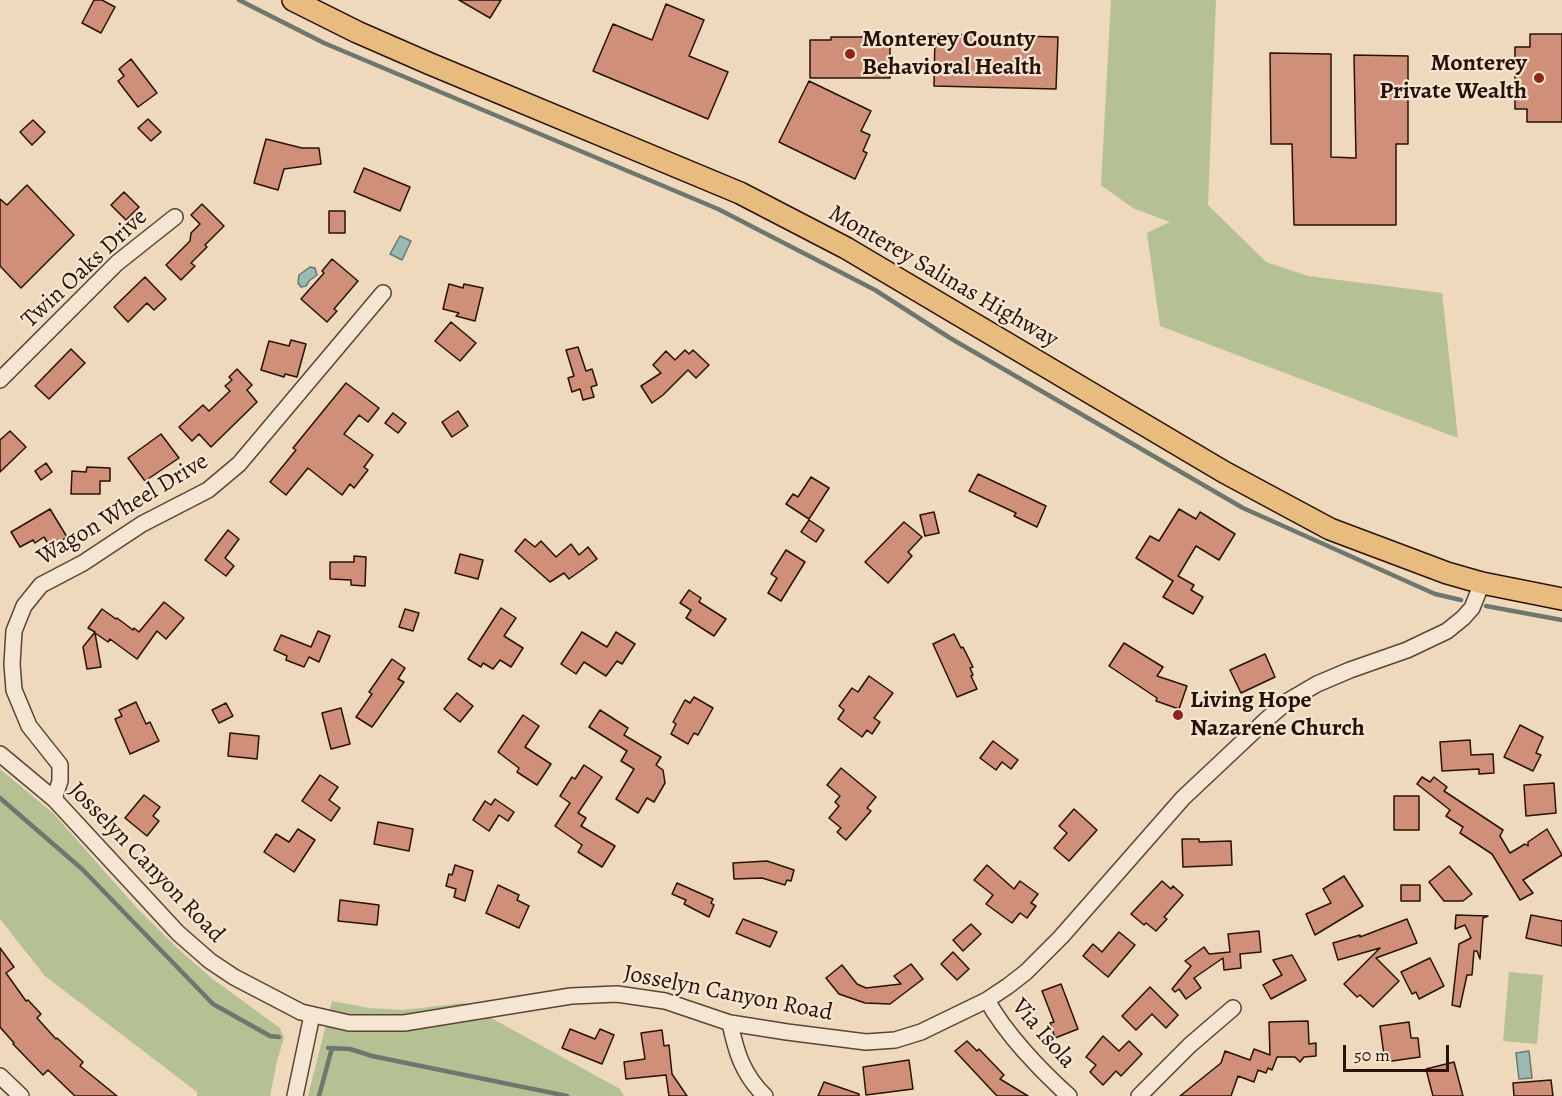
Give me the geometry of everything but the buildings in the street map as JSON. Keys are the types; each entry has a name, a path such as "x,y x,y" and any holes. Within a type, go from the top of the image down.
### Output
{"highway":[{"name":"Monterey Salinas Highway","path":"293,0 428,63 740,193 846,248 1224,472 1321,524 1448,573 1562,599"}],"street":[{"name":"Twin Oaks Drive","path":"0,380 117,263 176,217"},
{"name":"Wagon Wheel Drive","path":"54,799 60,781 60,765 29,726 14,690 12,664 14,631 24,606 41,585 83,563 142,524 208,490 239,464 383,293"},
{"name":"Josselyn Canyon Road","path":"0,754 54,799 178,933 210,961 268,996 312,1015 361,1025 404,1023 571,996 617,994 665,1001 730,1023 866,1042 881,1042 906,1038 921,1032 987,1000 1008,986 1042,957 1183,798 1274,713 1317,684 1407,650 1447,631 1472,608 1482,582"},
{"name":"Via Isola","path":"987,1000 994,1014 1011,1035 1068,1096"},
{"path":"1139,1096 1190,1045 1233,1008"},
{"path":"295,1096 312,1015"},
{"path":"730,1023 736,1053 746,1072 765,1096"},
{"path":"0,1077 21,1096"}],"green space":[{"path":"1111,0 1216,0 1208,205 1266,262 1308,276 1442,293 1458,438 1160,326 1147,233 1170,222 1133,208 1101,185"},
{"path":"0,769 54,814 136,907 178,949 214,980 280,1028 284,1038 270,1096 197,1096 197,1092 45,976 0,919"},
{"path":"1509,972 1543,975 1537,1044 1503,1041"},
{"path":"332,1001 369,1008 403,1010 464,1003 620,1089 624,1096 308,1096"}],"water":[{"path":"400,236 411,241 402,260 390,254"},
{"path":"310,267 315,268 317,275 306,286 301,287 298,283 299,275"},
{"path":"1529,1051 1532,1078 1519,1079 1516,1053"}],"waterway":[{"path":"239,0 324,43 718,209 875,290 950,338 1243,508 1435,594 1461,600"},
{"path":"1486,606 1562,620"},
{"path":"0,798 82,869 213,1004 270,1036 279,1037"},
{"path":"328,1048 350,1049 372,1056 567,1096"},
{"path":"319,1096 332,1048"}],"place":[{"name":"Monterey County Behavioral Health","path":"850,54"},
{"name":"Monterey Private Wealth","path":"1539,78"},
{"name":"Living Hope Nazarene Church","path":"1178,715"}]}
